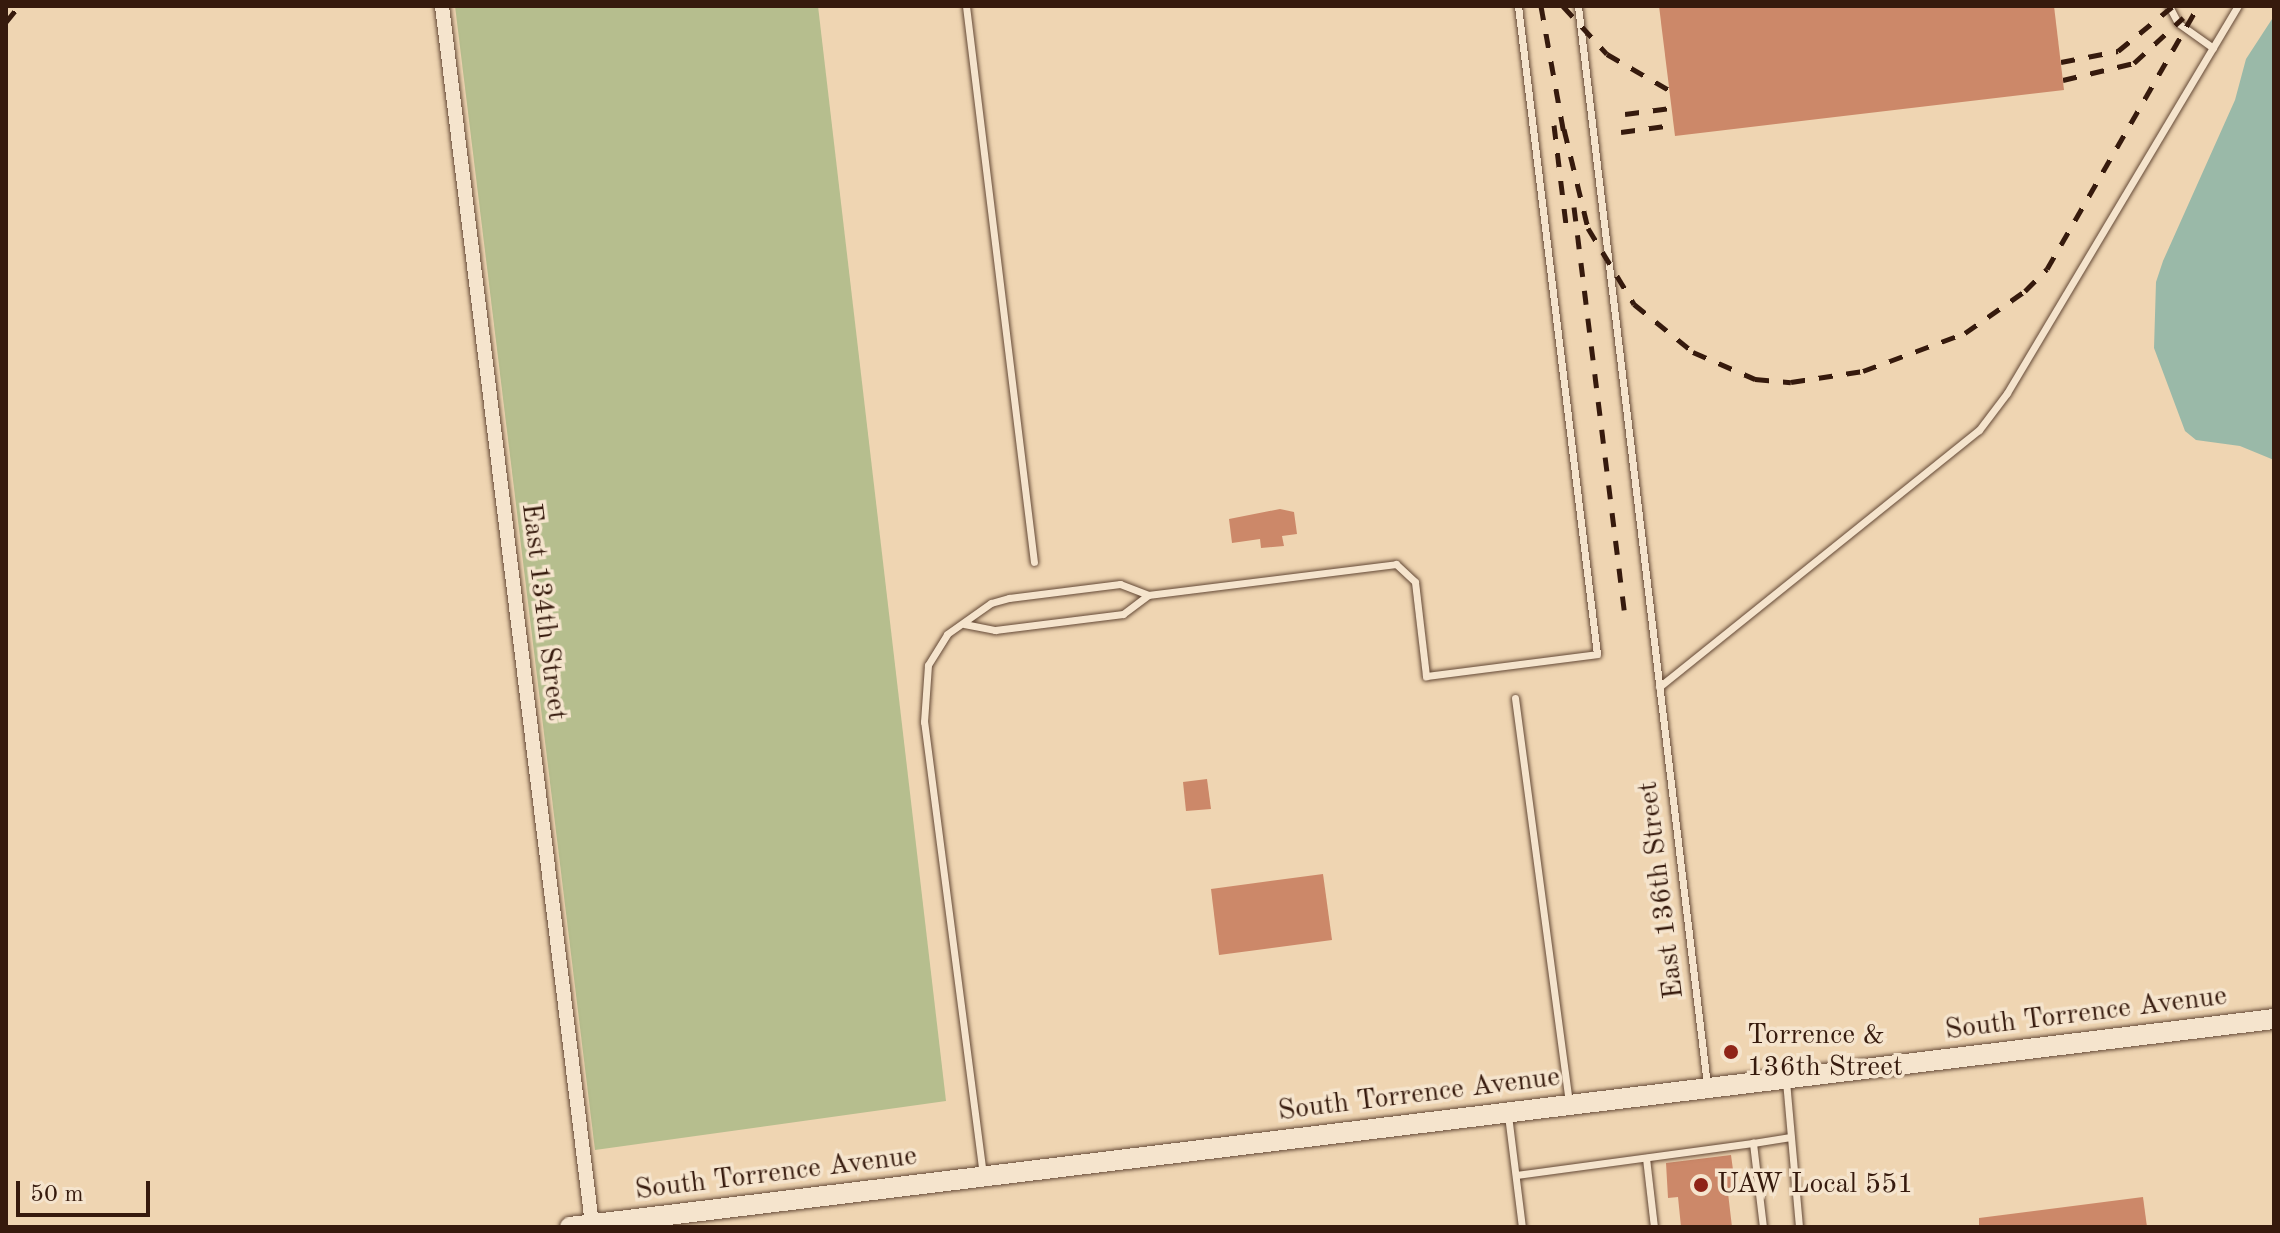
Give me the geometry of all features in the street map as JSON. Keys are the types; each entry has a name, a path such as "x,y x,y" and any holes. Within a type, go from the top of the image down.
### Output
{"main road":[{"name":"South Torrence Avenue","path":"570,1227 670,1221 984,1177 2274,1019"}],"street":[{"name":"East 134th Street","path":"442,6 592,1224"}],"lane":[{"path":"966,6 1034,562"},
{"path":"984,1177 923,702 936,647 991,603 1009,598 1120,584 1148,595 1396,564 1415,582 1426,676 1597,654 1518,6"},
{"name":"East 136th Street","path":"1578,6 1708,1088"},
{"path":"2169,6 2185,29 2213,48"},
{"path":"1659,687 1979,430 2007,393 2238,6"},
{"path":"964,624 995,630 1123,614 1148,595"},
{"path":"1515,698 1569,1105"},
{"path":"1785,1079 1799,1227"},
{"path":"1507,1113 1522,1227"},
{"path":"1516,1175 1791,1137"},
{"path":"1753,1143 1763,1227"},
{"path":"1646,1158 1654,1227"}],"green space":[{"path":"455,6 818,6 946,1101 595,1150"}],"shaded area":[{"path":"2274,16 2274,460 2240,446 2196,440 2185,431 2154,348 2156,282 2163,261 2235,100 2246,59"}],"building":[{"path":"1659,6 2054,6 2064,90 1675,136"},
{"path":"1280,509 1294,512 1297,534 1282,536 1284,546 1261,548 1260,539 1232,543 1229,519"},
{"path":"1207,779 1211,809 1186,811 1183,782"},
{"path":"1323,874 1332,940 1219,955 1211,889"},
{"name":"UAW Local 551","path":"1731,1155 1736,1192 1728,1193 1732,1227 1681,1227 1678,1197 1668,1198 1666,1163"},
{"path":"2143,1197 2147,1227 1979,1227 1979,1218"}],"railway":[{"path":"6,22 19,6"},
{"path":"1541,6 1565,139"},
{"path":"1563,6 1607,54 1669,90"},
{"path":"2061,62 2118,51 2173,6"},
{"path":"1564,129 1588,228 1634,304 1693,352 1755,379 1791,382 1863,371 1965,333 2025,291 2047,269 2198,6"},
{"path":"2063,80 2134,63 2183,18"},
{"path":"1625,114 1671,108"},
{"path":"1554,125 1566,224"},
{"path":"1621,132 1673,125"},
{"path":"1574,207 1626,624"}],"place":[{"name":"Torrence & 136th Street","path":"1731,1052"},
{"name":"UAW Local 551","path":"1701,1185"}]}
